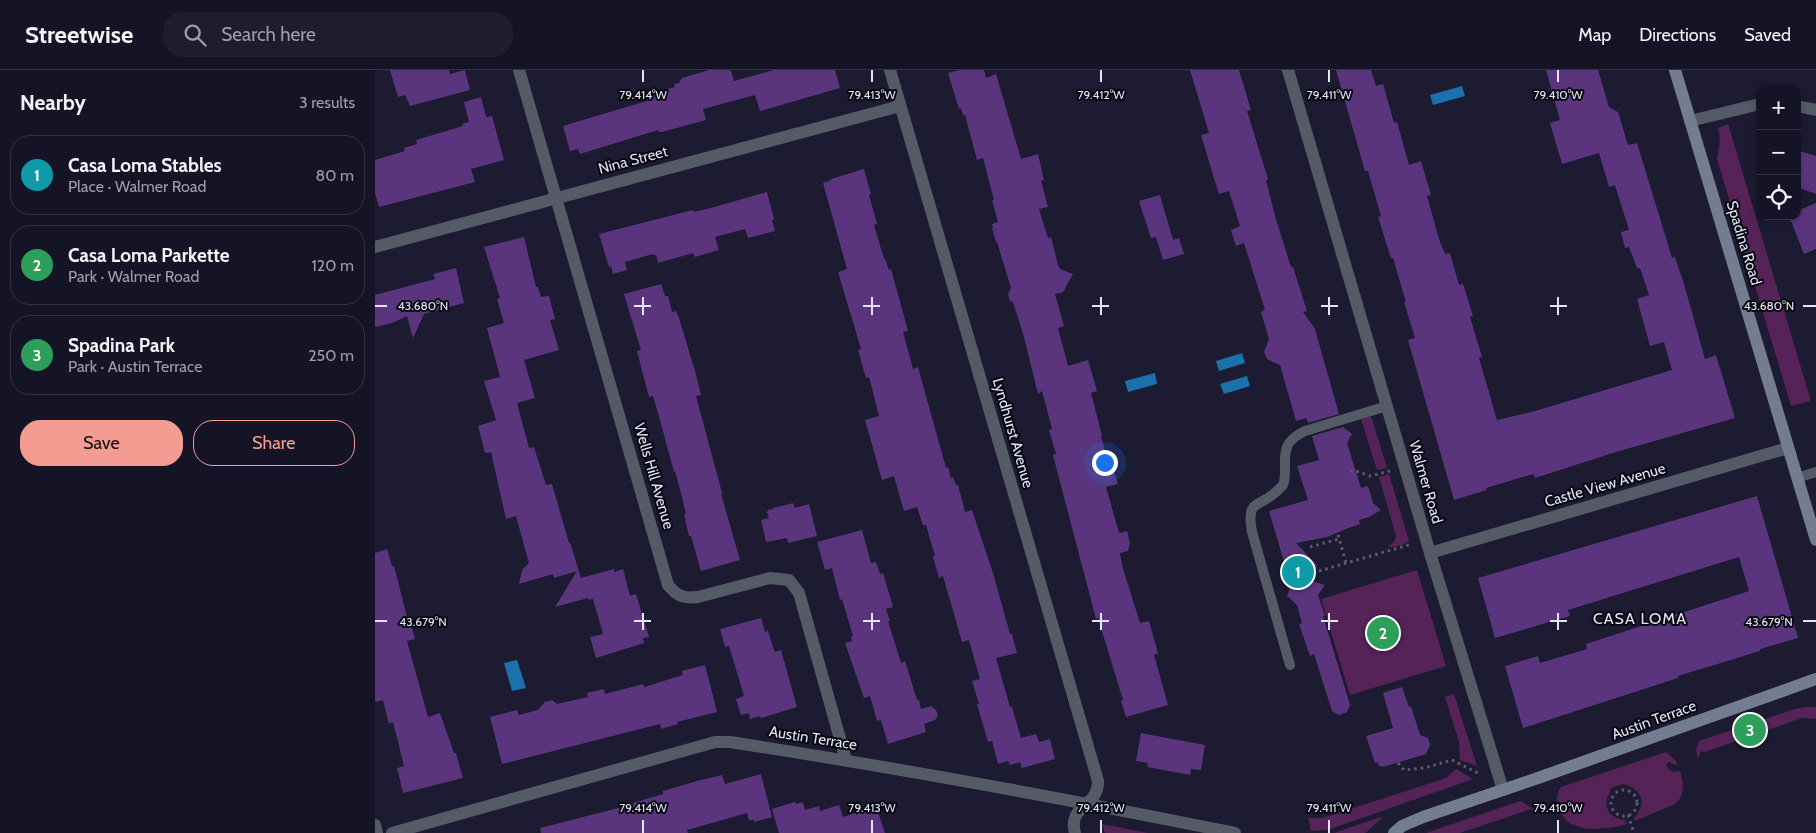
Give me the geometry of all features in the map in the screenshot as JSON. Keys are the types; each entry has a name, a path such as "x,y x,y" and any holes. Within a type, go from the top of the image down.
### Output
{"street":[{"name":"Wells Hill Avenue","path":"519,70 668,585 675,594 688,598 770,578 789,580 799,593 846,760"},
{"name":"Lyndhurst Avenue","path":"890,70 1097,781 1098,789 1088,803 1074,816 1075,833"},
{"name":"Walmer Road","path":"1288,70 1430,553 1503,790"},
{"name":"Spadina Road","path":"1675,70 1816,540"},
{"path":"1691,121 1756,105"},
{"name":"Nina Street","path":"375,247 900,106"},
{"path":"1801,107 1816,110"},
{"name":"Castle View Avenue","path":"1430,553 1788,448"},
{"name":"Austin Terrace","path":"1503,790 1816,679"},
{"name":"Austin Terrace","path":"392,833 715,742 730,742 846,760 1088,803 1235,833"},
{"path":"1394,833 1403,826 1423,817 1503,790"},
{"path":"375,825 377,833"}],"lane":[{"path":"1290,665 1252,532 1250,511 1254,505 1272,496 1283,485 1286,448 1295,436 1305,431 1387,406"},
{"path":"1797,478 1816,472"}],"path":[{"path":"1350,471 1370,476 1391,471"},
{"path":"1309,547 1339,537 1346,563"},
{"path":"1319,571 1413,543"},
{"path":"1398,763 1401,768 1408,770 1425,768 1452,760 1480,774"},
{"path":"1619,790 1627,790 1636,798 1634,810 1628,815 1616,813 1611,807 1613,795 1619,790"},
{"path":"1628,815 1634,833"}],"shaded area":[{"path":"1728,124 1811,401 1791,406 1717,159 1720,140 1718,128"},
{"path":"1371,416 1387,468 1377,470 1361,419"},
{"path":"1389,474 1409,541 1399,546 1388,547 1394,542 1396,536 1379,477"},
{"path":"1417,570 1446,666 1350,695 1321,599"},
{"path":"1454,694 1477,766 1460,760 1459,742 1445,697"},
{"path":"1805,707 1816,707 1816,719 1802,718 1705,752 1701,751 1698,760 1696,750 1699,741"},
{"path":"1666,752 1675,760 1678,766 1669,762 1666,765 1669,770 1674,772 1680,771 1682,779 1683,789 1681,797 1675,804 1635,821 1634,818 1641,807 1640,795 1633,788 1623,784 1611,788 1606,804 1611,814 1625,820 1627,824 1588,829 1565,820 1560,813 1557,800 1561,787"},
{"path":"1456,769 1473,779 1336,827 1311,831 1308,818 1323,818 1446,778"},
{"path":"1520,801 1536,810 1540,815 1531,809 1460,833 1426,833"},
{"path":"1384,816 1365,833 1334,833"},
{"path":"1102,824 1148,833 1105,833"}],"water":[{"path":"1462,86 1465,96 1433,105 1430,95"},
{"path":"1242,353 1245,363 1219,371 1216,361"},
{"path":"1155,373 1157,384 1128,392 1125,381"},
{"path":"1247,376 1250,386 1224,394 1220,384"},
{"path":"517,660 526,688 512,691 504,663"}],"building":[{"path":"390,70 449,70 450,74 465,70 470,90 410,106 405,95 398,97"},
{"path":"709,70 729,70 734,81 774,70 835,70 840,88 760,111 755,95 703,109 706,120 662,132 658,130 580,154 578,149 570,151 563,126 650,100 649,94 675,87 674,84 679,83 682,78"},
{"path":"960,70 984,70 986,78 996,74 1021,159 1038,154 1044,180 1041,181 1048,207 1039,209 1048,238 1051,237 1060,269 1073,274 1063,292 1055,294 1064,326 1058,328 1068,366 1088,360 1097,391 1091,393 1101,436 1109,466 1112,465 1118,484 1106,487 1119,533 1127,531 1130,543 1128,551 1120,553 1122,565 1140,623 1149,621 1158,653 1154,655 1168,705 1126,717 1121,701 1123,700 1098,618 1096,619 1053,455 1056,454 1049,430 1052,429 1042,391 1038,394 1024,337 1013,302 1010,301 1008,294 1011,288 992,228 992,224 998,222 983,158 977,160 965,115 963,115 961,108 959,109 948,73"},
{"path":"1190,70 1239,70 1251,110 1247,111 1268,179 1266,180 1275,216 1307,311 1303,312 1315,329 1339,414 1308,423 1306,418 1296,421 1280,365 1267,359 1264,352 1269,339 1261,312 1265,310 1244,243 1236,246 1231,230 1240,226 1229,191 1219,194 1213,175 1201,135 1209,133"},
{"path":"1336,70 1371,70 1376,86 1383,84 1394,123 1397,122 1409,165 1421,161 1431,195 1427,196 1439,239 1445,254 1450,253 1459,285 1463,284 1473,316 1470,317 1482,357 1479,358 1497,420 1535,411 1672,370 1664,342 1650,346 1637,299 1649,295 1640,268 1637,268 1629,247 1625,248 1621,232 1629,230 1615,185 1609,187 1599,153 1562,164 1550,123 1560,120 1546,70 1598,70 1609,107 1618,112 1628,145 1637,143 1672,258 1675,257 1684,284 1705,359 1716,355 1735,418 1616,452 1535,478 1533,474 1454,500 1408,340 1415,338 1404,302 1406,302 1378,217 1381,216 1368,171 1365,171"},
{"path":"481,97 486,117 492,116 504,160 471,169 475,182 379,207 375,193 375,160 405,151 404,148 417,144 416,140 463,126 462,124 469,122 464,102"},
{"path":"1801,151 1816,156 1816,194 1801,188"},
{"path":"864,169 877,224 874,225 884,259 889,270 891,269 908,331 903,332 913,369 918,367 946,468 948,467 951,478 953,477 956,485 958,485 965,512 972,510 993,573 1010,634 1012,634 1017,653 996,658 1010,707 1012,707 1021,738 1036,734 1039,742 1050,739 1055,759 1022,768 1020,762 1010,765 1008,761 998,764 992,741 988,742 977,704 979,704 972,681 980,679 969,640 962,642 943,576 939,578 926,525 923,525 917,507 904,511 894,476 882,480 865,420 879,416 869,377 866,378 858,350 861,349 838,272 847,269 823,183"},
{"path":"767,192 775,231 748,238 745,229 715,237 719,250 695,257 693,253 658,263 656,255 653,254 625,262 627,270 613,274 611,266 609,267 599,234 693,210 693,212 711,208"},
{"path":"1160,195 1173,240 1179,238 1184,254 1163,260 1156,237 1151,238 1139,201"},
{"path":"1816,203 1816,249 1804,254 1791,220 1801,220 1801,209"},
{"path":"524,237 536,287 538,287 541,297 549,296 555,319 550,320 559,350 524,360 535,398 517,403 529,448 534,447 546,485 552,484 581,578 614,569 614,572 623,569 630,596 636,594 649,637 643,638 644,643 596,658 590,637 603,634 593,599 589,600 588,598 555,607 577,571 554,578 553,574 519,584 522,570 529,563 516,516 506,519 491,452 485,453 478,426 496,420 484,381 500,377 487,328 504,323 497,299 500,298 484,247"},
{"path":"456,268 464,303 424,314 413,338 407,316 392,323 375,327 375,295 435,279 433,274"},
{"path":"661,284 665,296 668,296 672,312 676,311 679,318 695,371 701,395 696,396 740,560 701,571 691,536 689,536 682,497 653,396 649,397 637,351 641,350 624,294"},
{"path":"1343,427 1352,434 1347,443 1361,488 1368,486 1373,503 1381,510 1359,520 1360,524 1327,537 1296,543 1317,565 1312,581 1325,585 1318,595 1350,705 1347,712 1339,715 1332,711 1314,654 1310,656 1299,624 1302,623 1297,605 1287,596 1291,585 1281,575 1285,565 1269,511 1308,500 1297,466 1319,460 1312,436"},
{"path":"1757,496 1798,638 1523,728 1505,666 1538,656 1540,663 1587,649 1586,644 1749,591 1739,557 1568,610 1570,616 1495,638 1478,578"},
{"path":"793,503 795,508 809,504 817,536 788,543 787,538 766,542 761,520 769,518 768,510"},
{"path":"862,530 871,563 876,562 880,574 883,573 893,607 886,609 901,663 905,661 921,709 931,706 938,715 935,720 924,724 926,732 888,744 881,720 877,721 870,696 864,698 845,643 852,641 851,637 853,636 842,599 840,600 832,568 825,570 817,542"},
{"path":"387,549 392,566 394,566 407,617 409,617 415,639 407,641 428,717 440,713 454,753 456,753 463,778 403,793 397,768 404,766 393,722 389,724 383,700 375,702 375,553"},
{"path":"761,618 765,632 768,631 775,652 781,650 797,707 761,718 760,716 750,719 749,713 741,715 736,699 744,696 729,646 725,647 720,629"},
{"path":"705,665 717,712 677,722 678,724 661,729 660,724 502,764 490,717 517,710 519,715 538,710 545,702 552,700 557,704 588,697 587,693 604,689 605,694 643,684 644,687 683,675 682,671"},
{"path":"1402,687 1409,707 1411,706 1420,735 1428,738 1430,745 1426,754 1383,767 1379,766 1378,762 1375,763 1366,736 1393,728 1383,693"},
{"path":"1141,733 1205,745 1201,770 1191,769 1190,775 1147,767 1148,763 1136,761"},
{"path":"761,774 772,817 754,822 754,820 749,820 747,813 687,830 688,833 541,833 540,828 634,804 663,794 663,791 697,781 722,775 725,784"},
{"path":"795,802 796,804 803,802 805,810 819,806 820,811 839,805 843,817 868,809 870,814 878,812 885,833 779,833 772,809"}],"place":[{"name":"Casa Loma Stables","path":"1298,572"},
{"name":"Casa Loma Parkette","path":"1383,633"},
{"name":"Spadina Park","path":"1750,730"}],"district":[{"name":"CASA LOMA","path":"1640,618"}]}
